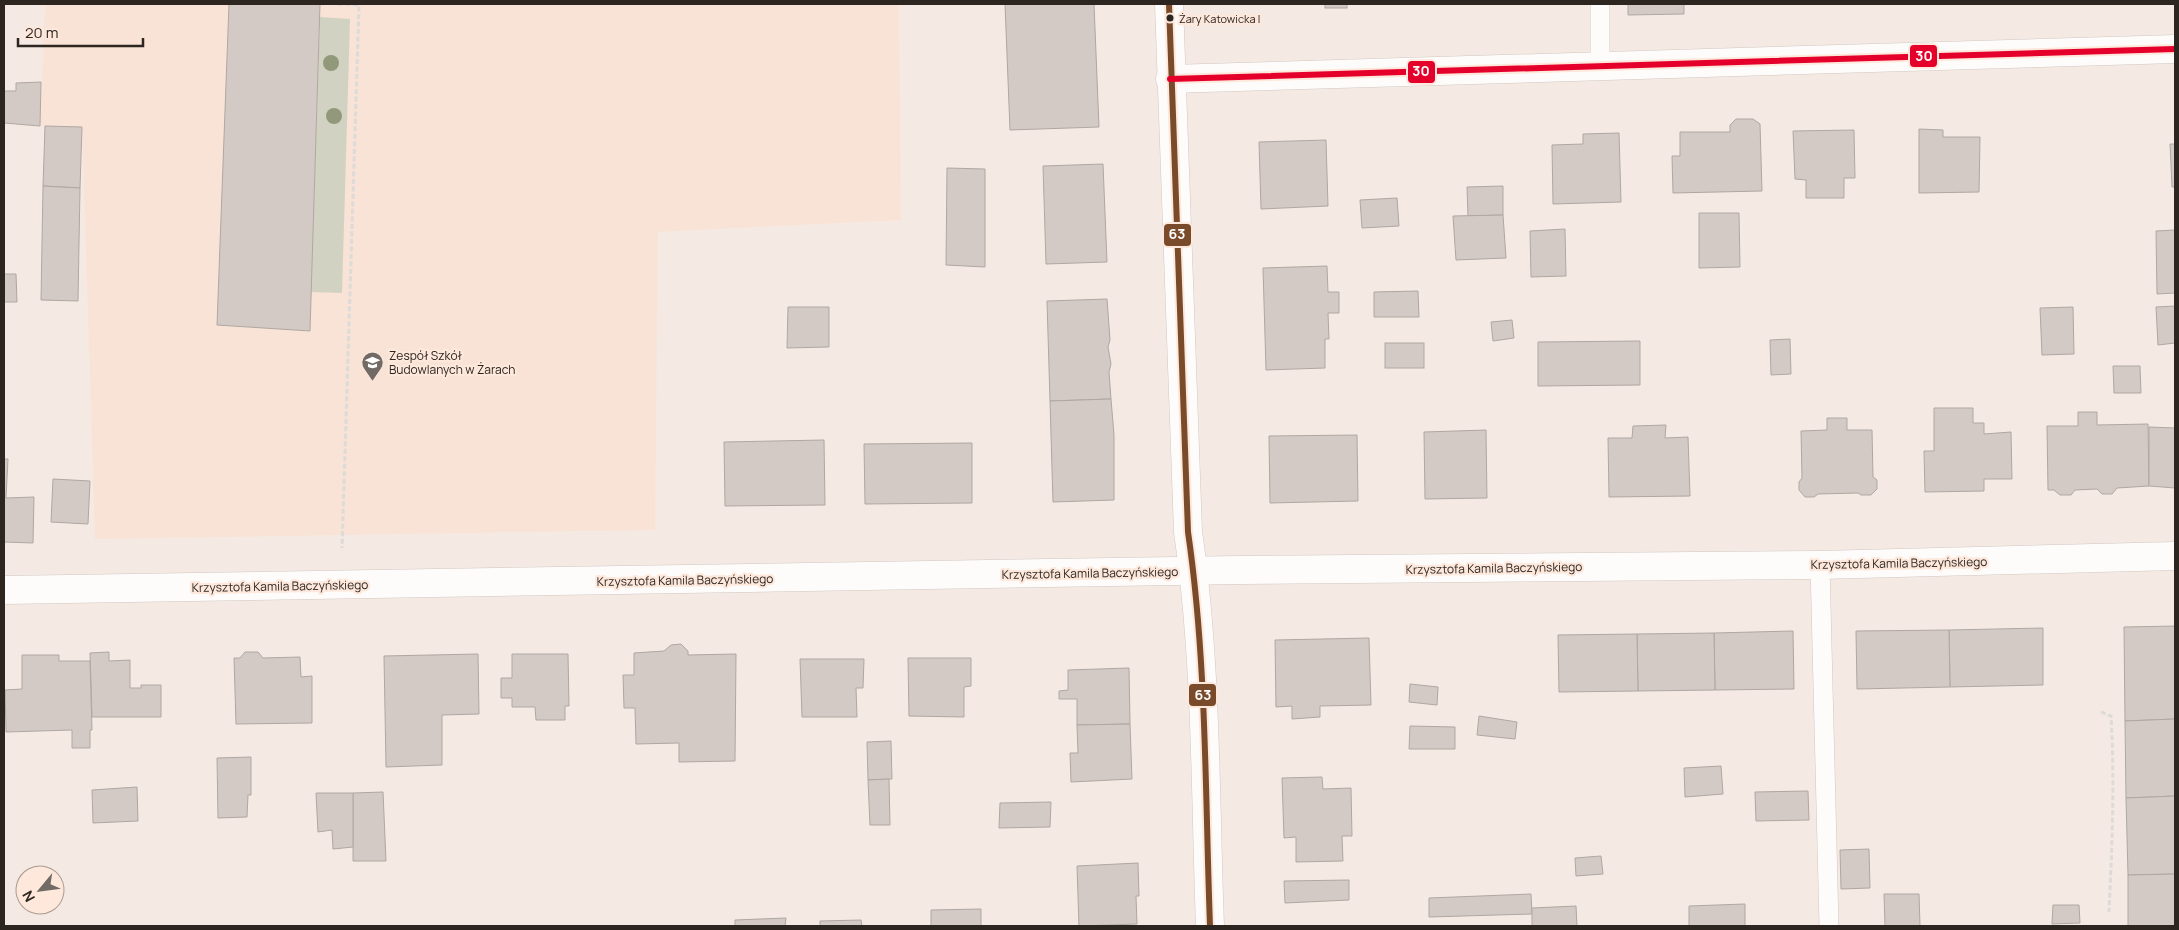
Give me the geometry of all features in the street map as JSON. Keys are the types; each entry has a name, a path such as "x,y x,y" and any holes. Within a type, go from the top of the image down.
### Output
{"street":[{"path":"1168,4 1188,532 1194,571 1200,648 1210,926"},
{"path":"1170,79 2175,49"},
{"name":"Krzysztofa Kamila Baczyńskiego","path":"4,590 1194,571 1820,565 2175,556"}],"lane":[{"path":"1600,4 1600,67"},
{"path":"1820,565 1829,926"}],"path":[{"path":"338,4 359,5 342,550"},
{"path":"2101,712 2111,716 2113,742 2113,817 2109,912"}],"shaded area":[{"name":"Zespół Szkół Budowlanych w Żarach","path":"45,4 899,4 901,220 658,232 655,530 95,539 82,128 40,126"}],"green space":[{"path":"320,17 350,19 342,293 311,292"}],"building":[{"path":"229,4 320,4 310,331 217,325"},
{"path":"1005,4 1094,4 1099,127 1010,130"},
{"path":"1325,4 1347,4 1347,8 1325,8"},
{"path":"1628,4 1684,4 1684,14 1628,15"},
{"path":"41,82 40,126 4,123 4,91 16,91 16,83"},
{"path":"1736,119 1753,119 1760,124 1762,191 1673,193 1672,156 1680,156 1680,132 1730,132 1730,125"},
{"path":"45,126 82,127 80,188 43,186"},
{"path":"1919,129 1943,130 1943,137 1980,137 1979,192 1919,193"},
{"path":"1854,130 1855,178 1844,178 1844,198 1806,198 1806,180 1795,179 1793,131"},
{"path":"1619,133 1621,202 1553,204 1552,145 1583,144 1583,134"},
{"path":"1326,140 1328,206 1261,209 1259,142"},
{"path":"2170,144 2175,144 2175,187 2172,187"},
{"path":"1103,164 1107,262 1046,264 1043,166"},
{"path":"947,168 985,169 985,267 946,265"},
{"path":"43,186 80,188 78,301 41,300"},
{"path":"1503,186 1503,215 1468,216 1467,187"},
{"path":"1397,198 1399,226 1362,228 1360,200"},
{"path":"1699,213 1739,213 1740,267 1699,268"},
{"path":"1503,215 1506,258 1456,260 1453,216"},
{"path":"1565,229 1566,276 1531,277 1530,231"},
{"path":"2175,230 2175,293 2157,294 2156,231"},
{"path":"1327,266 1328,292 1339,292 1339,313 1328,313 1329,339 1325,339 1325,368 1266,370 1263,268"},
{"path":"4,274 16,274 17,302 4,302"},
{"path":"1418,291 1419,317 1374,317 1374,292"},
{"path":"1107,299 1111,399 1050,401 1047,301"},
{"path":"2175,306 2175,343 2158,345 2156,307"},
{"path":"788,307 829,307 829,347 787,348"},
{"path":"2073,307 2074,354 2042,355 2040,308"},
{"path":"1512,320 1514,338 1493,341 1491,322"},
{"path":"1790,339 1791,374 1771,375 1770,340"},
{"path":"1640,341 1640,385 1538,386 1538,342"},
{"path":"1385,343 1424,343 1424,368 1385,368"},
{"path":"2113,366 2140,366 2141,393 2114,393"},
{"path":"1111,399 1114,435 1114,500 1053,502 1050,401"},
{"path":"1934,408 1973,408 1973,423 1984,423 1984,434 2011,432 2012,479 1984,479 1984,491 1925,492 1924,451 1934,451"},
{"path":"2078,412 2097,412 2097,425 2148,424 2149,486 2117,488 2112,494 2102,494 2097,489 2075,490 2071,495 2060,495 2054,490 2048,490 2047,426 2078,426"},
{"path":"1827,418 1847,418 1847,430 1872,430 1873,477 1877,480 1877,489 1871,495 1861,495 1858,493 1818,494 1814,497 1805,497 1799,490 1799,482 1802,478 1801,431 1827,430"},
{"path":"1666,425 1665,438 1688,437 1690,496 1609,497 1608,438 1632,438 1633,426"},
{"path":"2149,427 2175,428 2175,488 2149,486"},
{"path":"1486,430 1487,498 1425,499 1424,432"},
{"path":"1357,435 1358,501 1270,503 1269,436"},
{"path":"824,440 825,505 725,506 724,442"},
{"path":"972,443 972,503 865,504 864,444"},
{"path":"4,459 8,459 6,498 34,497 33,543 4,542"},
{"path":"53,479 90,481 88,524 51,522"},
{"path":"2175,626 2175,719 2125,721 2124,627"},
{"path":"2043,628 2043,685 1950,687 1949,630"},
{"path":"1949,630 1950,687 1857,689 1856,631"},
{"path":"1793,631 1794,689 1715,690 1714,633"},
{"path":"1714,633 1715,690 1638,691 1637,634"},
{"path":"1637,634 1638,691 1559,692 1558,635"},
{"path":"1369,638 1371,705 1320,706 1320,717 1292,719 1292,706 1276,707 1275,640"},
{"path":"681,644 688,651 688,655 736,654 735,761 679,762 679,743 636,744 635,708 624,708 623,675 634,675 634,653 664,651 671,645"},
{"path":"109,652 109,661 130,660 130,688 141,688 141,685 161,685 161,717 92,717 90,653"},
{"path":"245,652 258,652 263,658 300,657 301,677 312,676 312,723 236,724 234,658 240,658"},
{"path":"478,654 479,714 442,715 442,765 386,767 384,656"},
{"path":"512,654 568,654 569,706 565,706 565,720 536,720 535,707 512,707 512,698 501,698 501,678 512,678"},
{"path":"22,655 59,655 59,661 90,661 92,730 90,730 90,748 72,748 72,730 6,732 5,690 22,689"},
{"path":"908,658 971,658 971,686 964,687 964,717 909,716"},
{"path":"800,659 864,659 863,688 856,688 857,717 802,717"},
{"path":"1129,668 1130,724 1077,725 1077,699 1059,699 1059,691 1068,690 1068,670"},
{"path":"1410,684 1438,687 1437,705 1409,702"},
{"path":"1479,716 1517,722 1515,739 1477,735"},
{"path":"2175,719 2175,796 2126,798 2125,721"},
{"path":"1130,724 1132,779 1071,782 1070,753 1078,753 1077,725"},
{"path":"1410,726 1455,727 1455,749 1409,749"},
{"path":"891,741 892,779 868,780 867,742"},
{"path":"251,757 251,795 248,795 247,817 218,818 217,758"},
{"path":"1721,766 1723,794 1685,797 1684,768"},
{"path":"1322,777 1323,789 1351,788 1352,836 1342,836 1343,861 1296,862 1296,837 1284,838 1282,778"},
{"path":"889,779 890,825 870,825 868,780"},
{"path":"137,787 138,821 93,823 92,790"},
{"path":"1808,791 1809,820 1756,821 1755,792"},
{"path":"383,792 386,861 353,861 353,793"},
{"path":"316,793 353,793 353,847 333,849 332,830 318,832"},
{"path":"2175,796 2175,874 2128,875 2126,798"},
{"path":"1051,802 1050,827 999,828 1000,803"},
{"path":"1869,849 1870,888 1841,889 1840,850"},
{"path":"1601,856 1603,874 1576,876 1575,858"},
{"path":"1138,863 1139,896 1136,896 1137,924 1079,926 1077,866"},
{"path":"2175,874 2175,926 2128,926 2128,875"},
{"path":"1349,880 1349,900 1285,903 1284,881"},
{"path":"1531,894 1532,914 1429,917 1429,898"},
{"path":"1884,894 1919,894 1920,926 1885,926"},
{"path":"1745,904 1745,926 1689,926 1689,906"},
{"path":"2053,905 2079,905 2080,923 2052,924"},
{"path":"1576,906 1577,926 1532,926 1532,908"},
{"path":"981,909 981,926 931,926 931,910"},
{"path":"786,918 785,926 735,926 735,920"},
{"path":"861,920 862,926 820,926 820,921"}],"transit line":[{"name":"63","path":"1169,4 1188,532 1199,630 1202,679 1210,926"},
{"name":"30","path":"1170,79 2175,49"}],"place":[{"name":"Żary Katowicka I","path":"1170,18"},
{"name":"Zespół Szkół Budowlanych w Żarach","path":"373,381"}]}
